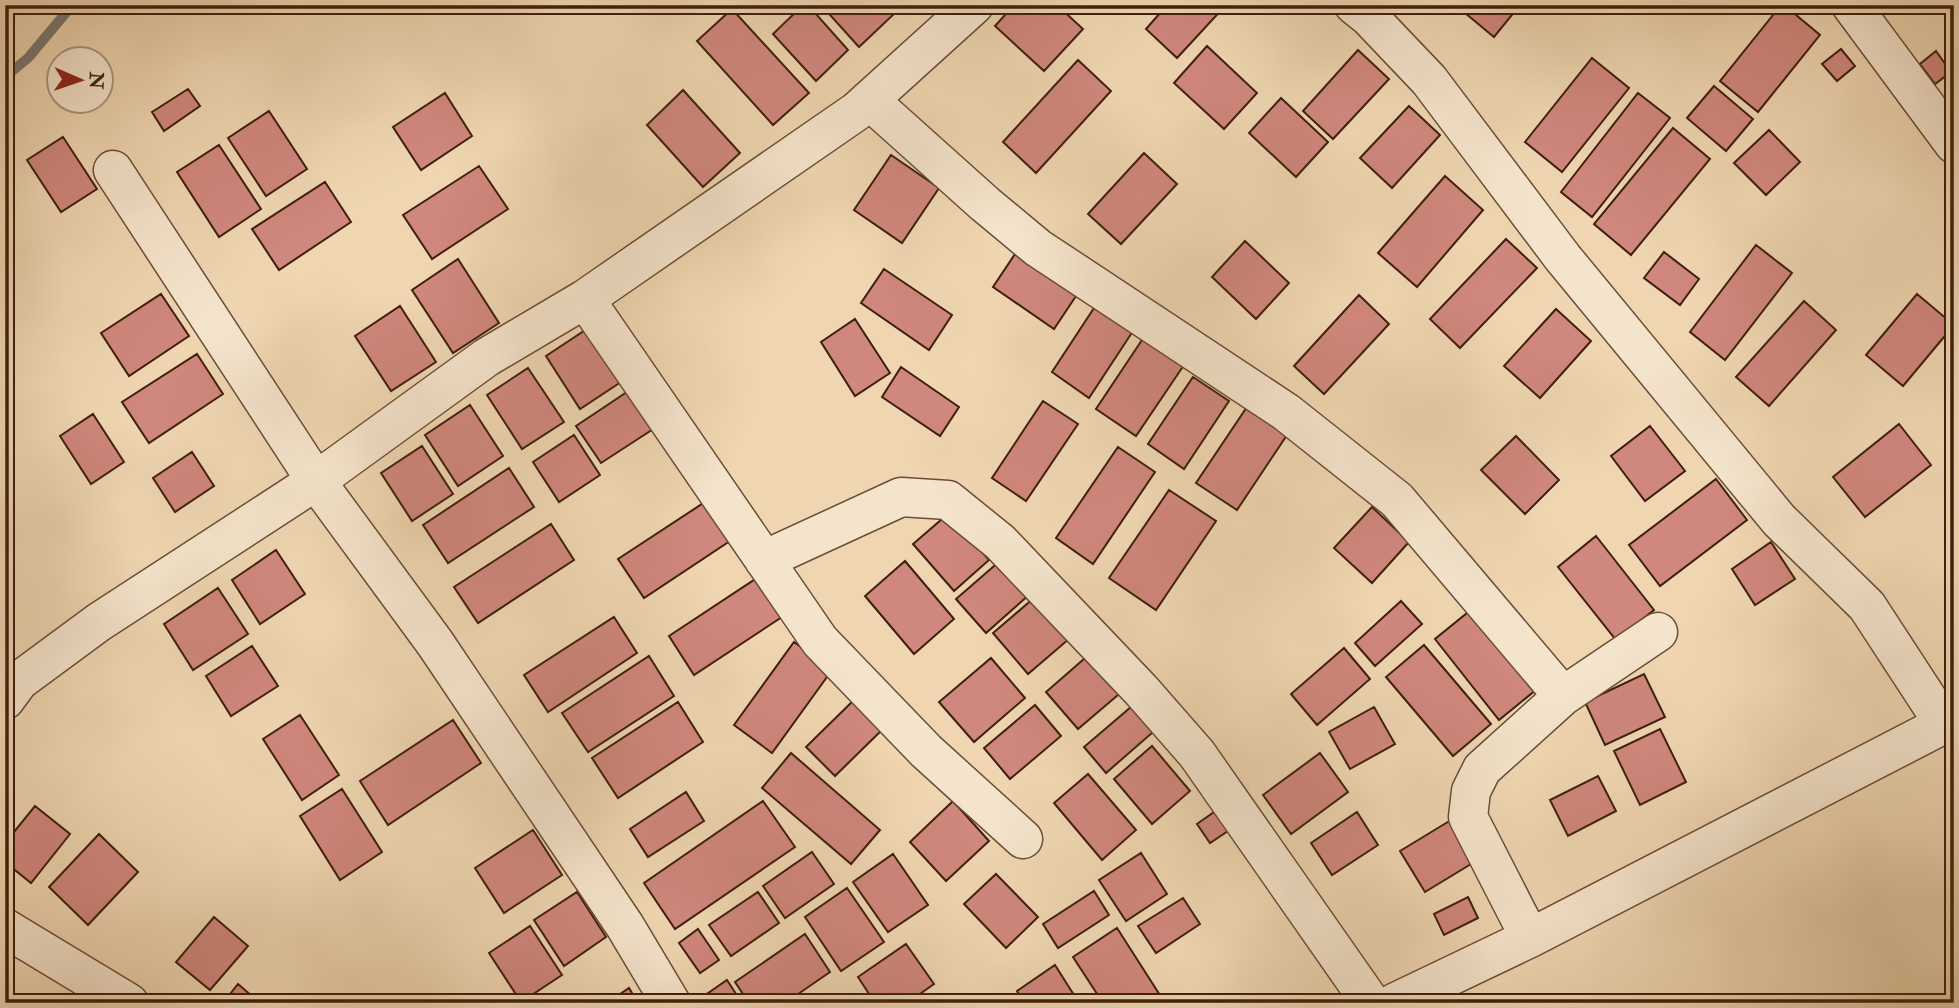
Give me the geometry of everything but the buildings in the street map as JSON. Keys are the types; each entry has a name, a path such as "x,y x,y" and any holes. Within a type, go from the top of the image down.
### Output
{"street":[{"path":"5,700 19,681 99,622 316,481 487,357 585,299 869,100 974,5"},
{"path":"1354,5 1369,17 1429,80 1563,258 1779,520 1867,606 1949,721 1530,938 1394,1003"},
{"path":"1851,5 1954,144"},
{"path":"869,100 1038,248 1286,412 1397,500 1563,696"},
{"path":"113,170 316,481 435,643 625,926 671,1003"},
{"path":"585,299 820,641 926,751 1023,839"},
{"path":"764,560 901,496 948,500 1000,542 1197,754 1371,1003"},
{"path":"1530,938 1468,817 1471,791 1482,769 1563,696 1658,632"},
{"path":"5,928 129,1003"}],"waterway":[{"path":"5,77 28,58 69,9 76,5"}]}
